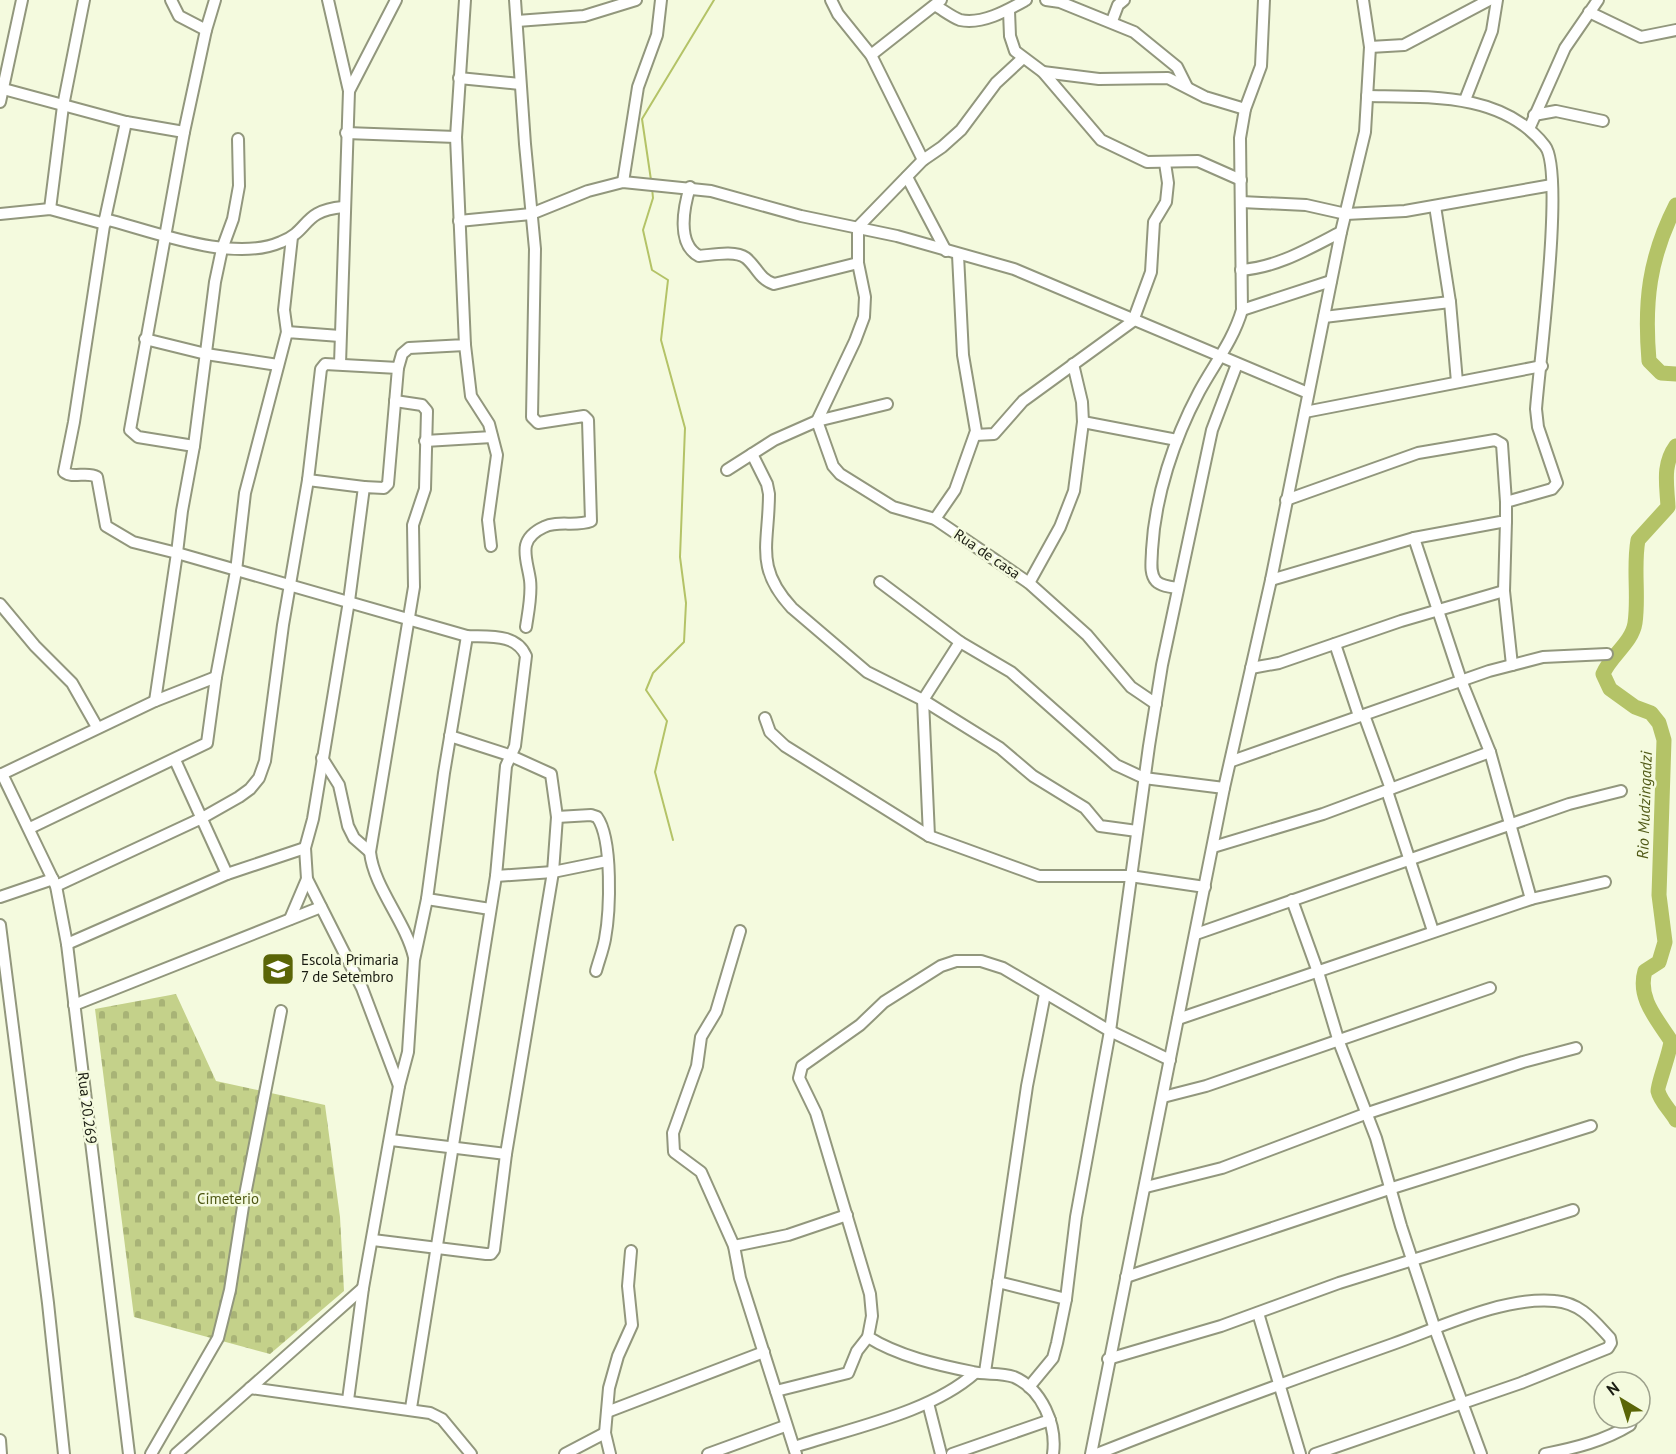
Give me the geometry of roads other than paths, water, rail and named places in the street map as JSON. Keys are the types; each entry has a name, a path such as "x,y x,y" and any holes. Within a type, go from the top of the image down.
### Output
{"street":[{"path":"0,102 1,88 22,0"},
{"path":"50,209 63,106 84,0"},
{"path":"171,0 179,16 206,30"},
{"path":"194,446 138,437 130,430 184,132 206,30 215,0"},
{"path":"328,0 350,91 343,207 340,364"},
{"path":"350,91 373,41 396,0"},
{"path":"465,0 456,137 459,221 465,345 471,396 484,414 498,462 488,520 490,546"},
{"path":"515,0 537,283 532,350 532,417 538,423 579,415 588,420 592,518 587,523 544,527 532,536 526,545 525,562 531,581 526,627"},
{"path":"517,21 584,16 636,0"},
{"path":"623,182 638,87 657,34 661,0"},
{"path":"831,0 838,14 871,55 923,160"},
{"path":"871,55 938,3 958,19 969,21 1009,11 1026,0"},
{"path":"1046,0 1061,1 1134,32 1177,67 1187,87"},
{"path":"1112,21 1118,5 1124,0"},
{"path":"1177,588 1158,583 1151,570 1158,508 1177,440 1199,391 1234,335 1242,310 1240,138 1245,109 1261,66 1264,0"},
{"path":"1091,1454 1108,1359 1146,1187 1224,788 1232,761 1341,232 1365,132 1370,47 1364,5 1373,0"},
{"path":"1370,47 1404,45 1489,0"},
{"path":"1465,100 1492,32 1497,0"},
{"path":"1528,129 1565,48 1598,0"},
{"path":"1009,11 1010,36 1015,51 1043,72 1101,140 1147,162 1198,160 1241,180"},
{"path":"1589,12 1641,37 1676,30"},
{"path":"816,421 855,341 864,317 865,297 858,263 858,227 923,160 961,130 996,83 1023,58"},
{"path":"1043,72 1099,79 1156,76 1168,78 1205,97 1245,109"},
{"path":"459,78 520,84"},
{"path":"1,88 126,122 184,132"},
{"path":"1367,96 1465,100 1496,110 1528,129 1546,147 1552,161 1553,221 1542,366 1536,409 1538,427 1557,483 1552,489 1506,502"},
{"path":"1534,115 1556,111 1603,121"},
{"path":"126,122 105,222 74,422 63,472 68,475 93,474 97,477 106,526 134,542 467,636 512,639 522,646 526,656 515,746 506,766 496,876 411,1408"},
{"path":"346,133 456,137"},
{"path":"154,701 222,249 233,219 239,186 238,139"},
{"path":"975,435 994,434 1023,400 1133,321 1151,272 1154,222 1166,202 1168,183 1165,163"},
{"path":"907,177 946,251"},
{"path":"459,221 531,214 588,191 623,182 690,187 801,216 858,227 1014,269 1308,393"},
{"path":"1241,202 1306,205 1346,214 1405,211 1552,185"},
{"path":"690,187 683,210 684,229 690,248 699,256 743,256 761,278 774,284 858,263"},
{"path":"1435,206 1450,302 1457,382"},
{"path":"0,214 50,209 222,249 251,251 292,237 317,212 343,207"},
{"path":"1241,270 1265,268 1341,232"},
{"path":"30,828 201,747 210,738 216,677 236,571 245,493 287,332 284,310 292,237"},
{"path":"934,519 953,494 965,456 975,435 963,355 958,255"},
{"path":"1242,310 1331,282"},
{"path":"1324,317 1450,302"},
{"path":"287,332 340,336"},
{"path":"145,339 206,354 278,365"},
{"path":"308,480 384,488 388,484 398,368 402,354 409,348 465,345"},
{"path":"0,897 54,883 202,818 239,797 259,778 265,760 283,625 308,480 321,369 325,364 398,368"},
{"path":"1029,583 1069,505 1083,422 1082,402 1073,364"},
{"path":"1029,1387 1053,1358 1066,1299 1076,1217 1110,1031 1144,778 1177,588 1212,430 1237,364"},
{"path":"1305,412 1542,366"},
{"path":"395,401 425,408 425,489 413,519 414,587 370,852 378,878 406,930 414,960"},
{"path":"727,470 752,454 816,421 887,404"},
{"name":"Rua de casa","path":"816,421 833,466 844,478 893,507 934,519 1029,583 1087,635 1131,687 1156,704"},
{"path":"1083,422 1177,440"},
{"path":"425,441 492,437"},
{"path":"1286,500 1408,456 1495,440 1502,444 1506,502 1504,591 1512,665"},
{"path":"752,454 767,484 769,494 764,557 768,573 782,597 867,672 923,700 1000,748 1033,776 1076,801 1100,826 1137,831"},
{"path":"364,487 349,601 305,848 307,879 362,988 399,1086"},
{"path":"1270,580 1414,538 1506,520"},
{"path":"1414,538 1461,680 1490,752 1531,899"},
{"path":"880,582 960,642 1011,672 1116,765 1144,778 1224,788"},
{"path":"1251,668 1279,663 1438,610 1504,591"},
{"path":"0,604 35,646 72,683 97,727"},
{"path":"348,1400 363,1288 399,1086 408,1052 414,960 427,899 467,636"},
{"path":"929,836 923,700 960,642"},
{"path":"1335,644 1389,790 1432,931"},
{"path":"1232,761 1461,680 1512,665 1543,657 1607,654"},
{"path":"1,774 154,701 216,677"},
{"path":"765,718 770,732 785,746 929,836 1039,876 1130,876 1205,887"},
{"path":"373,1240 435,1250 491,1254 494,1250 506,1154 553,872 557,817 551,774 509,755 450,736"},
{"path":"1213,847 1270,832 1490,752"},
{"path":"322,758 339,785 348,826 354,838 370,852"},
{"path":"175,759 227,874"},
{"name":"Rua 20.269","path":"1,774 30,828 54,883 67,944 129,1454"},
{"path":"1196,934 1569,804 1621,791"},
{"path":"557,817 591,814 597,817 605,837 607,919 605,940 596,971"},
{"path":"67,944 227,874 305,848"},
{"path":"496,876 553,872 607,861"},
{"path":"290,919 307,879"},
{"path":"1178,1018 1531,899 1605,882"},
{"path":"427,899 490,909"},
{"path":"1292,900 1318,972 1339,1042 1376,1138 1389,1189 1435,1329 1481,1454"},
{"path":"74,1005 321,907"},
{"path":"0,925 48,1303 64,1454"},
{"path":"740,931 719,1002 700,1037 697,1066 672,1133 674,1152 701,1172 734,1246 740,1278 795,1451 928,1403 959,1388 980,1372 998,1282 1027,1086 1045,994"},
{"path":"776,1391 848,1373 857,1351 868,1337 872,1316 870,1294 816,1113 799,1078 802,1066 860,1025 879,1006 948,963 981,961 995,964 1110,1031 1170,1060"},
{"path":"1163,1096 1206,1086 1490,988"},
{"path":"151,1454 218,1338 230,1290 244,1200 281,1011"},
{"path":"1146,1187 1222,1167 1365,1114 1523,1062 1576,1048"},
{"path":"1125,1277 1389,1189 1591,1126"},
{"path":"391,1140 506,1154"},
{"path":"1108,1359 1258,1313 1339,1283 1573,1210"},
{"path":"734,1246 788,1234 847,1215"},
{"path":"610,1454 605,1433 609,1388 618,1356 632,1325 628,1286 631,1251"},
{"path":"998,1282 1066,1299"},
{"path":"176,1454 363,1288"},
{"path":"1097,1454 1277,1384 1494,1309 1535,1300 1558,1301 1579,1307 1610,1338 1611,1343 1608,1347 1521,1383 1316,1454"},
{"path":"1258,1313 1277,1384 1300,1454"},
{"path":"868,1337 893,1351 980,1372 1015,1377 1039,1397 1054,1435 1053,1454"},
{"path":"607,1412 764,1352"},
{"path":"250,1388 411,1408 430,1413 442,1419 471,1454"},
{"path":"928,1403 941,1454"},
{"path":"952,1454 1050,1420"},
{"path":"708,1454 785,1425"},
{"path":"1545,1454 1597,1441 1622,1430"},
{"path":"565,1454 605,1433"},
{"path":"0,1440 1,1454"}],"waterway":[{"path":"651,180 642,119 714,0"},
{"path":"652,188 653,198 643,230 652,270 668,280 661,340 685,428 680,557 686,603 684,642 653,673 646,690 667,721 655,772 673,840"},
{"name":"Rio Mudzingadzi","path":"1676,205 1654,262 1647,319 1649,361 1661,373 1676,374"},
{"name":"Rio Mudzingadzi","path":"1676,446 1667,468 1668,507 1638,540 1636,613 1633,630 1603,674 1610,689 1635,707 1651,713 1659,723 1664,740 1659,895 1665,942 1659,962 1645,971 1643,981 1650,1008 1671,1041 1658,1091 1676,1120"}],"place":[{"name":"Escola Primaria 7 de Setembro","path":"278,969"}],"park label":[{"name":"Cimeterio","path":"228,1199"}]}
